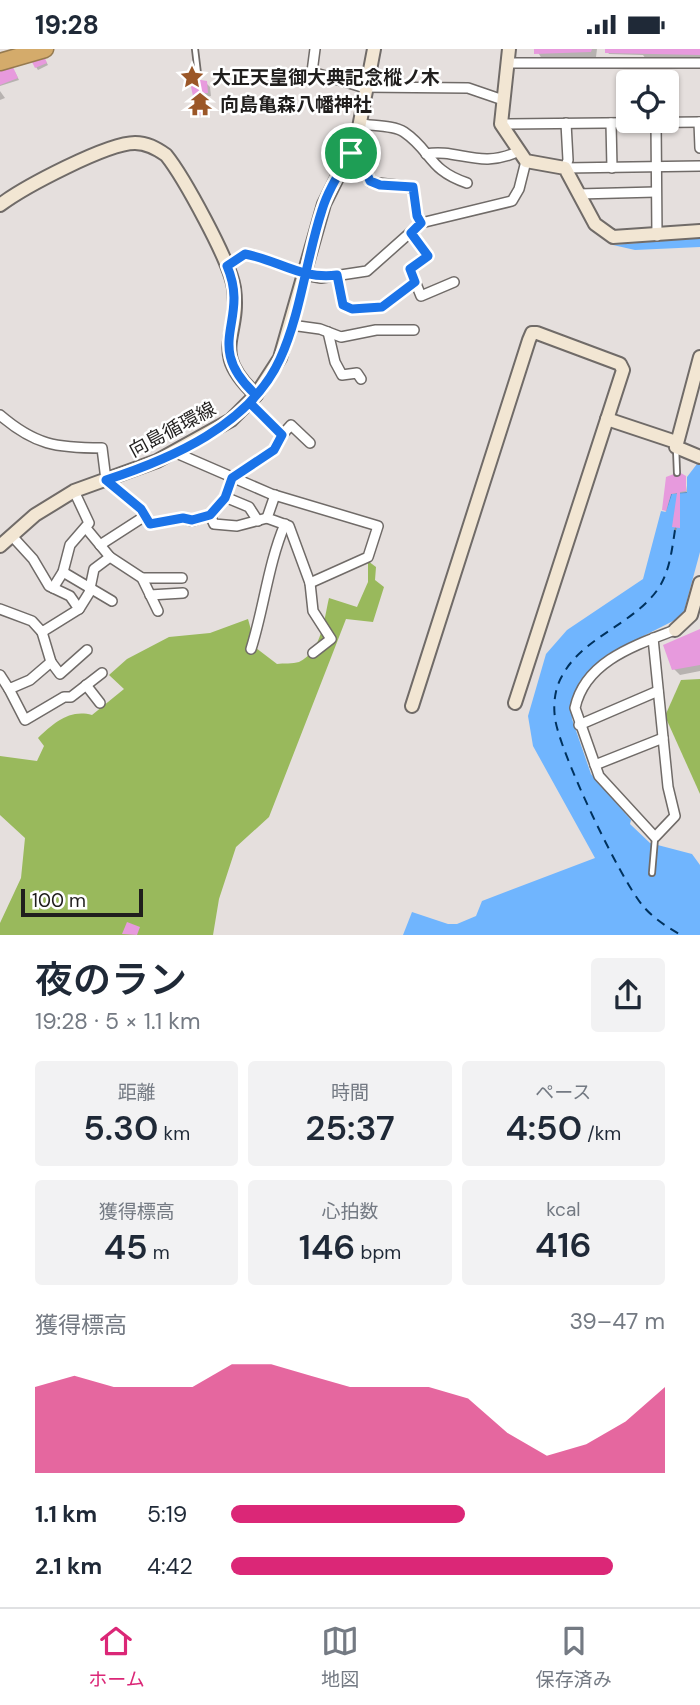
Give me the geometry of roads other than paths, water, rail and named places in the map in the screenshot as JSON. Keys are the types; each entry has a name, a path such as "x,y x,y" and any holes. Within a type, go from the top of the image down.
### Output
{"highway":[{"path":"0,62 45,49"}],"street":[{"path":"315,49 312,72 369,88 468,88 503,100"},
{"name":"向島循環線","path":"0,546 35,515 75,491 138,470 231,420 253,399 280,358 324,204 351,153 369,88 374,49"},
{"path":"304,275 367,271 421,223 512,201 519,189 522,156 502,124 509,49"},
{"path":"507,63 700,63"},
{"path":"679,122 700,122 700,148"},
{"path":"566,123 568,160 565,168 594,224 612,237 700,231"},
{"path":"611,123 612,168"},
{"path":"502,124 616,123"},
{"path":"361,124 404,132 426,154 430,162 450,178 467,183"},
{"path":"656,133 657,236"},
{"path":"0,205 43,179 125,144 147,145 166,155 173,163 227,266 234,288 229,360 253,399 282,435"},
{"path":"426,154 436,152 484,160 522,156 565,168 700,166"},
{"path":"351,153 364,167 370,181 380,185 413,187 417,216 421,223"},
{"path":"579,194 656,192"},
{"path":"411,233 428,256 410,269 421,296 454,282"},
{"path":"337,275 343,305 352,309 382,307 415,282"},
{"path":"291,325 341,337 376,330 414,330"},
{"path":"328,332 332,353 342,375 357,373 361,379"},
{"path":"412,706 532,333 620,364 623,370 515,703"},
{"path":"676,445 700,358"},
{"path":"0,415 30,438 42,443 102,448 106,480 141,509 150,524 183,518 192,520 210,515 225,498 232,478 274,450 291,425 310,443"},
{"path":"607,419 700,457"},
{"path":"174,451 275,495 378,526 368,557 310,583"},
{"path":"53,588 63,572 70,545 86,528 88,516 75,491"},
{"path":"262,519 275,495"},
{"path":"225,498 250,507 262,519"},
{"path":"210,515 214,524 237,526 262,519 289,526 310,583 313,611 331,639 313,653"},
{"path":"100,545 145,516"},
{"path":"251,649 261,620 274,550 285,524"},
{"path":"86,528 110,557 142,578 158,611"},
{"path":"12,535 53,588 70,596 79,609"},
{"path":"42,632 79,609 90,587 94,569 110,557"},
{"path":"63,572 112,601"},
{"path":"142,578 182,578"},
{"path":"653,638 668,787 675,816 656,841 599,776 579,725 576,702 591,676 620,652 653,638 675,630 688,621 697,608 700,583"},
{"path":"150,595 183,593"},
{"path":"0,610 32,621 42,632 51,662 60,674 88,650"},
{"path":"9,688 30,680 51,662"},
{"path":"0,675 25,720 64,697 71,697 102,673"},
{"path":"86,685 100,703"},
{"path":"579,725 658,691"},
{"path":"595,765 663,738"}],"lane":[{"path":"195,49 198,74"},
{"path":"227,266 245,254 272,260 304,275"},
{"path":"676,445 677,473"},
{"path":"652,873 656,841"}],"water":[{"path":"700,238 700,247 635,250 613,245"},
{"path":"700,460 700,552 684,611 675,620 608,654 580,681 571,700 572,719 591,774 631,820 630,824 650,843 692,854 700,865 700,935 403,935 412,912 448,924 457,924 476,916 482,901 595,858 533,746 528,716 546,654 567,630 643,579 661,511 666,512 671,494 687,492 687,477"}],"place":[{"name":"大正天皇御大典記念樅ノ木","path":"192,77"},
{"name":"向島亀森八幡神社","path":"200,104"}]}
